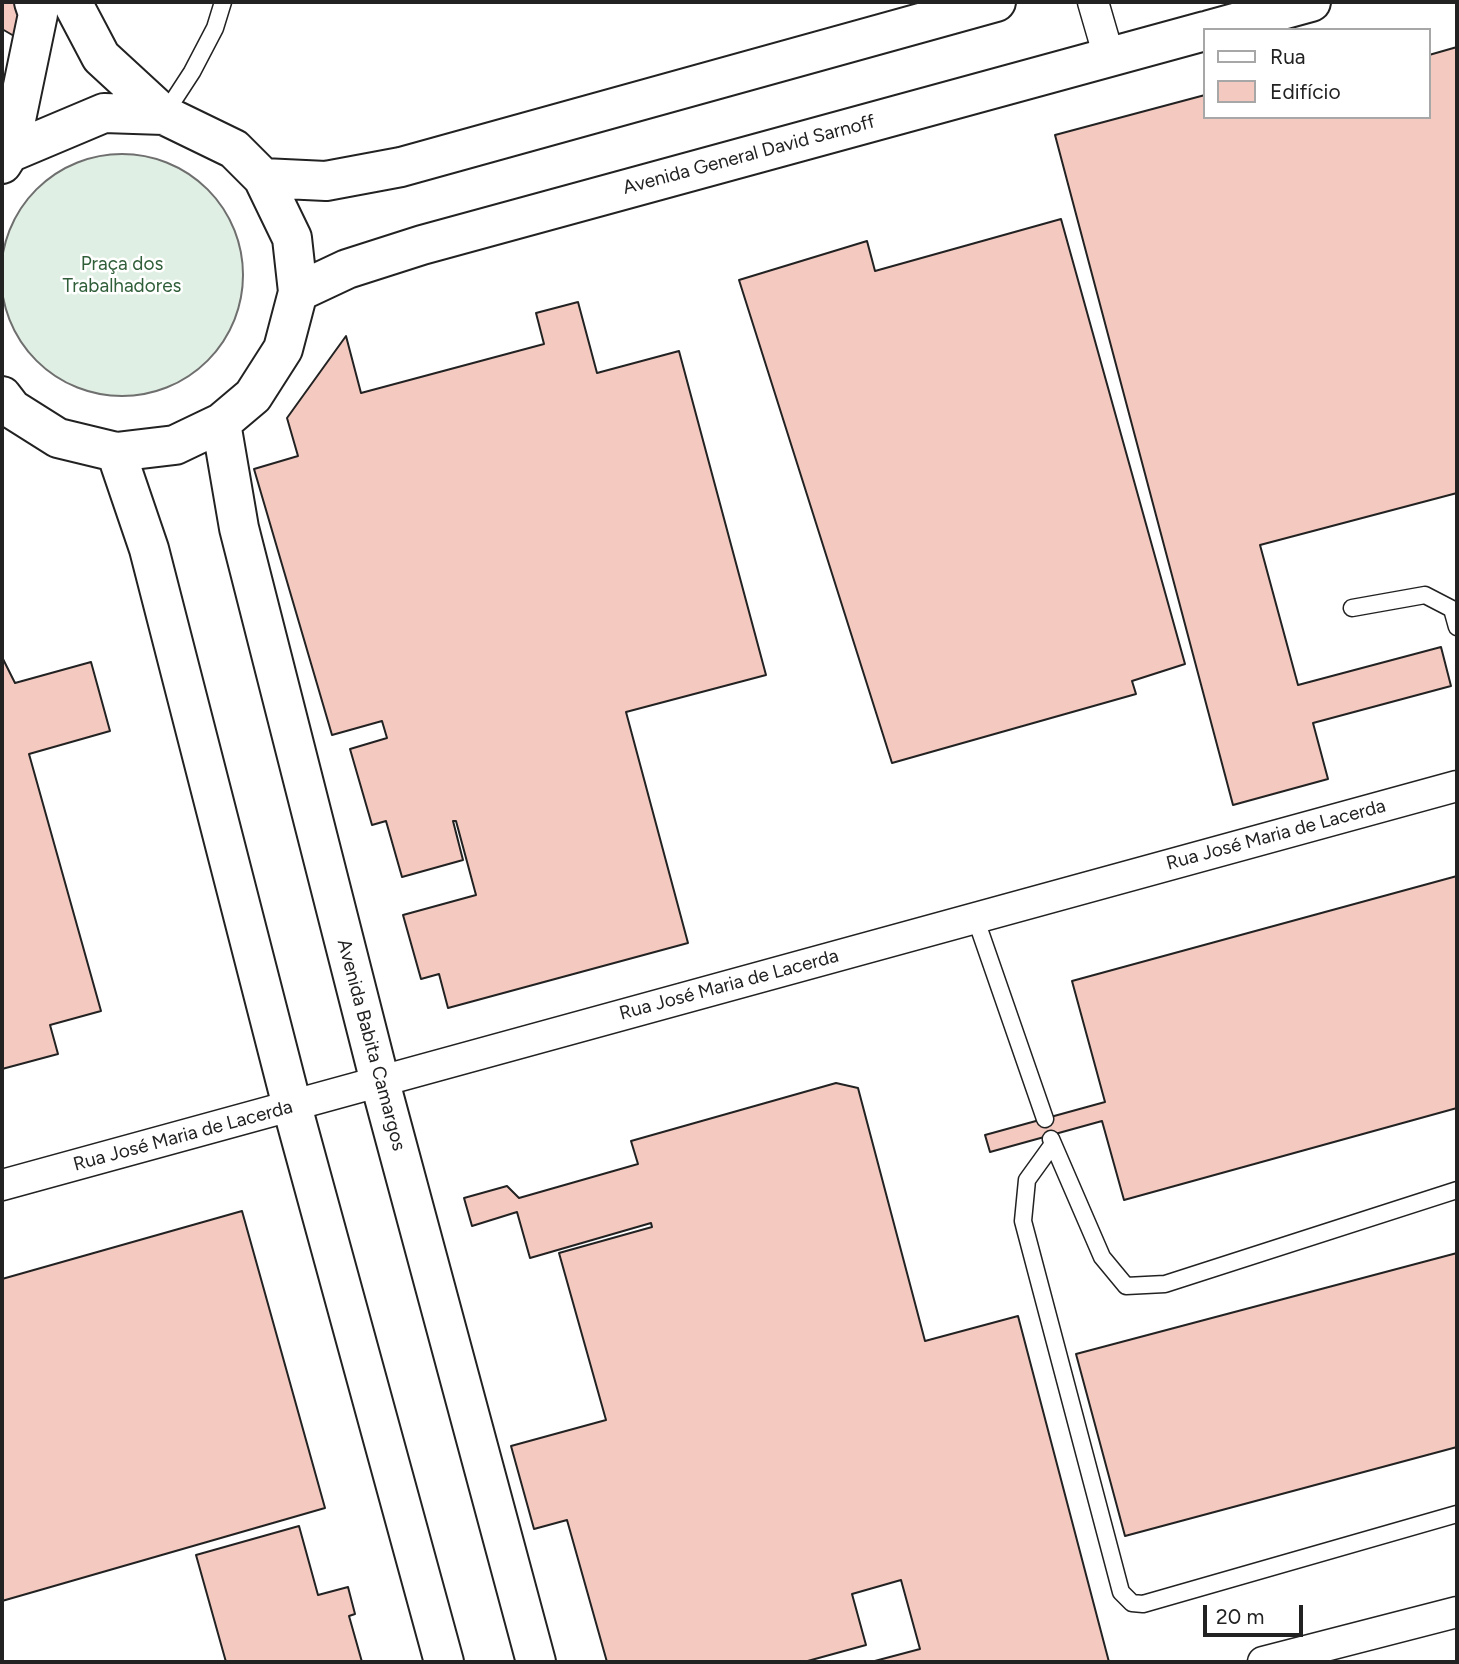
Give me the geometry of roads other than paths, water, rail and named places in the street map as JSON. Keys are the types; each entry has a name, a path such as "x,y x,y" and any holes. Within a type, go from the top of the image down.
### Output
{"street":[{"path":"5,159 38,14 34,2"},
{"path":"2,396 12,409 58,438 116,452 175,445 221,423 253,396 284,349 298,292 292,238 263,178 234,149 164,116 101,57 72,2"},
{"path":"263,178 326,181 401,167 996,2"},
{"path":"1093,2 1109,57"},
{"name":"Avenida General David Sarnoff","path":"1214,28 1311,2"},
{"name":"Avenida General David Sarnoff","path":"298,292 347,269 422,245 1204,31"},
{"path":"5,159 104,113 164,116"},
{"name":"Avenida Babita Camargos","path":"221,423 239,528 380,1082 536,1662"},
{"path":"116,452 149,549 292,1106 444,1662"},
{"name":"Rua José Maria de Lacerda","path":"2,1185 1457,786"},
{"path":"1263,1662 1457,1612"}],"lane":[{"path":"164,116 209,39 223,2"},
{"path":"1352,608 1426,595 1452,609 1457,627"},
{"path":"975,917 1045,1119"},
{"path":"1457,1190 1165,1284 1126,1286 1102,1257 1052,1140 1027,1180 1023,1221 1121,1592 1132,1603 1143,1604 1457,1514"}],"park label":[{"name":"Praça dos Trabalhadores","path":"122,275"}]}
